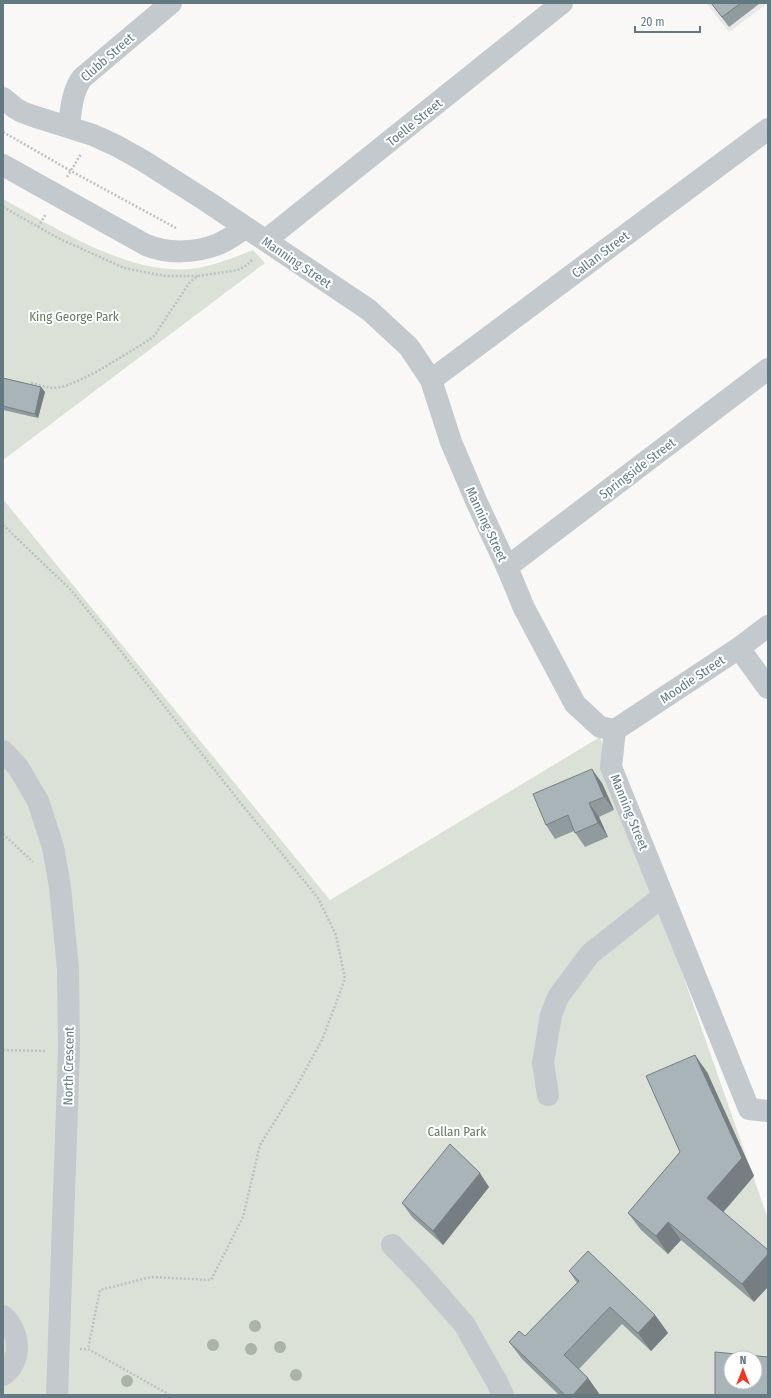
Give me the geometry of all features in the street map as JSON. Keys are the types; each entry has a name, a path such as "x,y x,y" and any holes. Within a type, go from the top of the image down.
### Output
{"street":[{"name":"Clubb Street","path":"69,126 74,93 82,78 171,3"},
{"name":"Toelle Street","path":"266,240 562,3"},
{"name":"Manning Street","path":"3,98 15,108 27,114 69,126 93,135 142,160 266,240 369,310 409,347 431,380 451,442 477,503 507,566 524,608 575,704 600,727 615,730 612,767 663,896 749,1109 768,1111"},
{"name":"Callan Street","path":"431,380 766,135"},
{"path":"3,165 146,245 166,251 193,250 215,245 246,228"},
{"name":"Springside Street","path":"507,566 768,369"},
{"name":"Moodie Street","path":"615,730 739,648 768,626"},
{"path":"739,648 768,688"},
{"name":"North Crescent","path":"3,751 18,767 38,801 53,847 60,887 68,969 69,1051 57,1395"},
{"path":"548,1095 543,1063 551,1015 558,997 590,954 663,896"},
{"path":"392,1245 422,1276 464,1324 498,1382 503,1395"},
{"path":"3,1316 13,1329 17,1338 18,1346 15,1360 9,1371 3,1375"}],"path":[{"path":"3,132 71,171 182,231"},
{"path":"56,195 93,135"},
{"path":"3,207 58,238 124,268 165,276 198,276 238,270 247,265 255,257 266,240"},
{"path":"31,383 50,388 62,387 78,381 114,362 146,342 154,336 190,282 198,276"},
{"path":"3,525 71,590 318,898 336,935 345,978 322,1040 295,1089 260,1145 243,1217 211,1280 151,1277 100,1290 88,1349"},
{"path":"3,1050 69,1051"},
{"path":"74,1349 88,1349 170,1395"}],"shaded area":[{"path":"706,3 768,3 729,32"}],"green space":[{"name":"King George Park","path":"3,199 92,247 116,257 141,264 165,269 197,268 230,259 253,250 265,263 3,460"},
{"name":"Callan Park","path":"3,499 330,900 600,737 768,1219 768,1395 3,1395"}],"building":[{"path":"711,3 741,3 722,17"},
{"path":"3,378 41,387 35,414 3,406"},
{"path":"592,769 604,797 589,803 598,823 575,833 568,815 546,825 533,794"},
{"path":"695,1055 742,1158 707,1198 768,1250 768,1254 742,1284 668,1222 656,1236 628,1213 680,1152 646,1076"},
{"path":"450,1144 480,1173 433,1231 402,1203"},
{"path":"588,1251 655,1315 638,1333 610,1307 564,1355 588,1378 573,1395 565,1395 509,1342 519,1331 525,1336 579,1281 569,1271"},
{"path":"715,1352 723,1353 723,1390 763,1390 763,1357 768,1357 768,1395 715,1395"}]}
